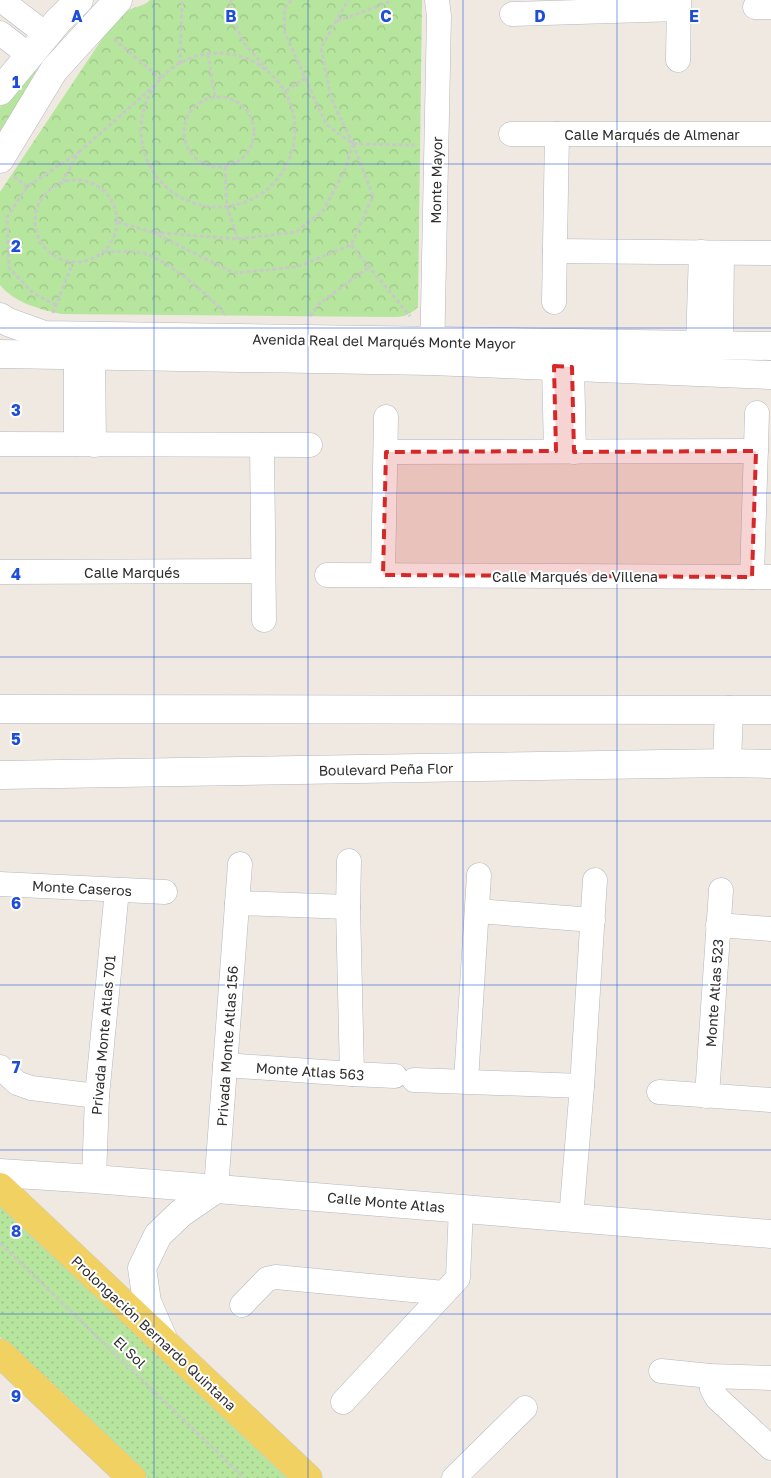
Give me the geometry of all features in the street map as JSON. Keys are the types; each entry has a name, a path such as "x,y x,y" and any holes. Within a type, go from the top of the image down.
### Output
{"main road":[{"name":"Prolongación Bernardo Quintana","path":"0,1188 308,1478"},
{"path":"0,1353 132,1478"}],"street":[{"path":"1,0 47,35"},
{"path":"0,91 79,0"},
{"path":"0,158 54,70 118,0"},
{"name":"Monte Mayor","path":"432,351 437,0"},
{"path":"512,14 554,6 679,4 678,60"},
{"path":"0,33 30,56"},
{"path":"511,134 557,134"},
{"name":"Calle Marqués de Almenar","path":"554,302 557,134 771,134"},
{"path":"555,251 771,253"},
{"path":"710,345 711,252"},
{"name":"Avenida Real del Marqués Monte Mayor","path":"0,317 8,322 44,335 290,339 432,351 563,367 771,375"},
{"name":"Avenida Real del Marqués Monte Mayor","path":"0,354 85,355 432,351 710,345 771,346"},
{"path":"85,355 85,444"},
{"path":"563,367 565,452"},
{"name":"Calle Marqués de Villena","path":"327,575 762,577 756,451 757,413"},
{"path":"384,575 386,417"},
{"path":"0,444 310,445"},
{"path":"262,445 264,620"},
{"path":"386,452 756,451"},
{"name":"Calle Marqués","path":"0,572 264,571"},
{"path":"0,709 771,710"},
{"path":"727,763 729,710"},
{"name":"Boulevard Peña Flor","path":"0,775 727,763 771,764"},
{"path":"349,861 348,907 352,1074"},
{"name":"Privada Monte Atlas 156","path":"216,1189 240,864"},
{"path":"466,1081 479,876"},
{"path":"571,1218 582,1086 594,880"},
{"name":"Monte Caseros","path":"0,884 165,892"},
{"name":"Privada Monte Atlas 701","path":"94,1179 97,1096 117,890"},
{"name":"Monte Atlas 523","path":"707,1096 721,890"},
{"path":"237,903 348,907"},
{"path":"477,911 593,920"},
{"path":"718,925 771,929"},
{"name":"Monte Atlas 563","path":"225,1065 405,1078 582,1086"},
{"path":"0,1067 17,1083 31,1088 97,1096"},
{"path":"659,1092 771,1100"},
{"name":"Calle Monte Atlas","path":"0,1173 771,1234"},
{"path":"165,1343 146,1302 142,1268 158,1235 181,1213 216,1189"},
{"path":"344,1402 458,1278 461,1208"},
{"path":"242,1305 267,1279 276,1277 444,1293"},
{"path":"661,1371 710,1376 771,1378"},
{"path":"710,1376 712,1389 717,1398 771,1448"},
{"path":"454,1478 524,1408"}],"path":[{"path":"180,64 182,0"},
{"path":"155,85 144,108 140,133 146,158 158,180 178,196 201,206 227,207 252,200 273,186 288,165 296,140 295,115 286,91 243,42 231,13 230,0"},
{"path":"291,0 284,9 284,33 326,124 353,144 436,145"},
{"path":"118,222 152,232 234,273 297,267 351,245 373,196 353,144 331,98 321,48 348,0"},
{"path":"336,21 391,0"},
{"path":"97,24 161,79"},
{"path":"56,305 34,293 9,268 8,217 27,187 79,152 173,67 196,56 222,52 247,58 269,71"},
{"path":"208,54 215,97"},
{"path":"286,91 305,78"},
{"path":"215,97 227,98 238,102 253,121 252,145 236,163 224,167 212,167 202,163 193,156 183,136 188,114 204,100 215,97"},
{"path":"152,232 238,239 296,232 324,211 345,170 353,144"},
{"path":"62,182 79,152"},
{"path":"224,167 227,207 238,239"},
{"path":"76,179 90,182 101,188 111,197 116,209 118,222 115,236 109,247 98,256 86,261 73,262 60,259 48,251 39,240 35,227 36,212 41,199 50,188 62,182 76,179"},
{"path":"351,245 369,266 432,351"},
{"path":"103,252 145,253 172,268 218,305 245,338"},
{"path":"44,335 73,262"},
{"path":"290,339 319,304 369,266"},
{"name":"El Sol","path":"0,1243 244,1478"}],"highlighted area":[{"path":"554,366 572,367 574,452 756,451 752,577 383,575 386,452 556,451"}],"green space":[{"path":"150,0 422,0 418,307 415,310 399,317 61,314 20,301 0,285 0,192 112,25 125,12 146,4"},
{"path":"38,67 0,138 0,107"},
{"path":"0,1205 287,1478 148,1478 0,1337"}]}
